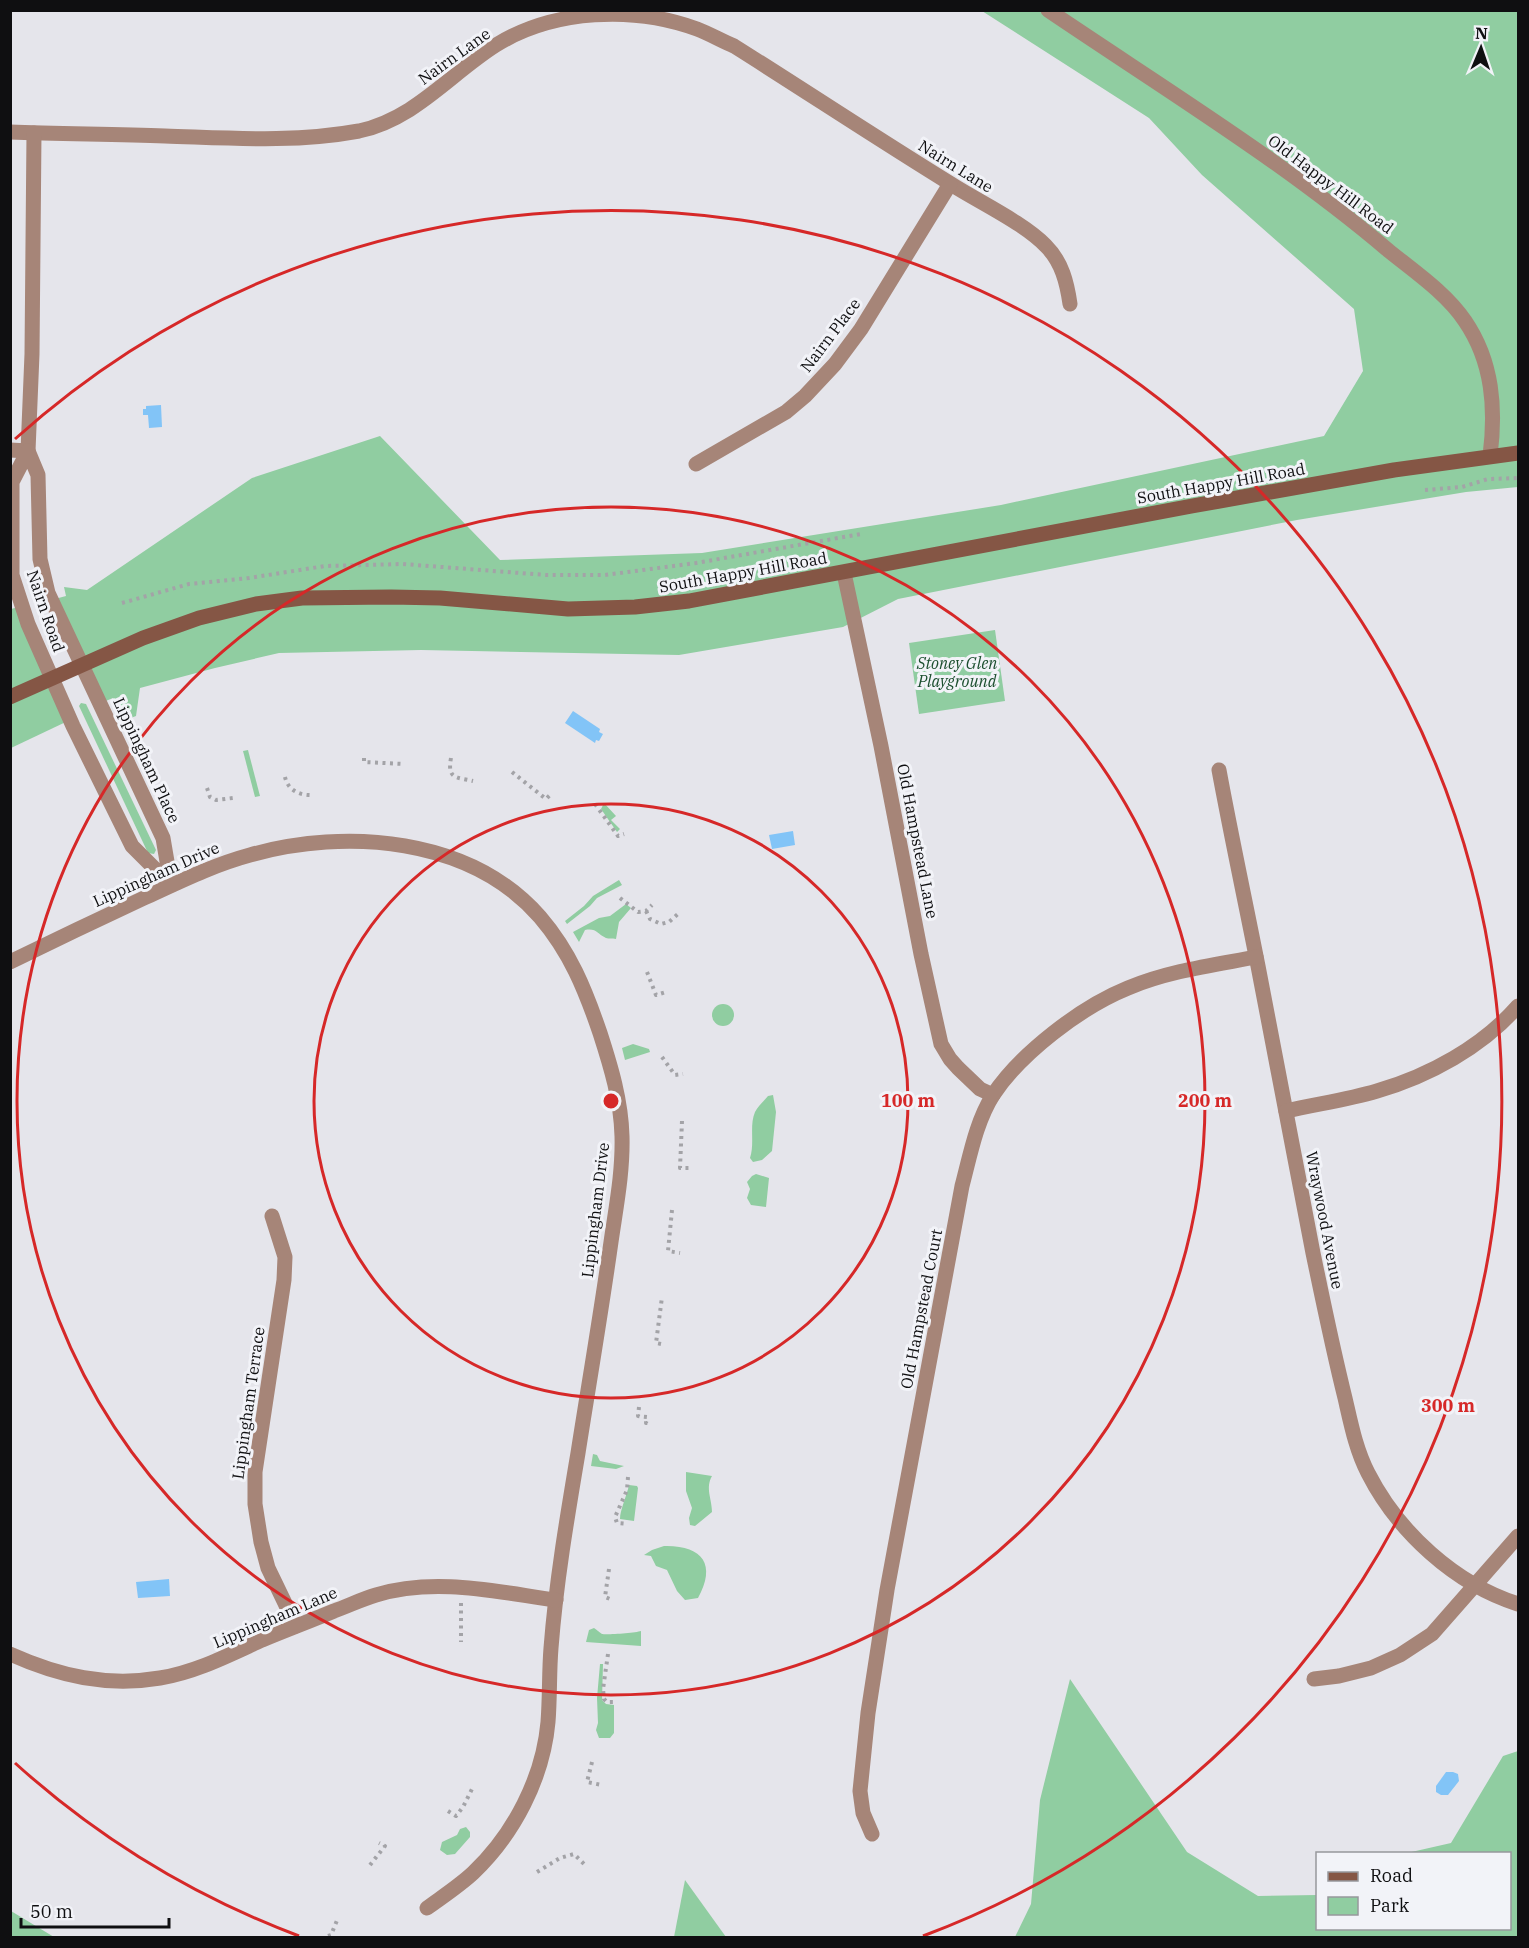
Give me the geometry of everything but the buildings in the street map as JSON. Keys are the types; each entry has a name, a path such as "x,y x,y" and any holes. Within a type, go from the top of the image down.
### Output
{"street":[{"name":"Old Happy Hill Road","path":"1048,10 1249,144 1365,231 1449,301 1474,336 1487,369 1494,426 1490,456"},
{"name":"Nairn Lane","path":"10,132 277,140 321,137 362,130 392,119 419,105 496,45 532,28 565,19 598,14 632,15 665,20 698,29 734,46 1032,234 1048,248 1064,274 1071,304"},
{"name":"Nairn Road","path":"34,133 32,354 28,451 38,476 40,559 48,592 81,664"},
{"name":"Nairn Place","path":"696,464 786,412 805,396 861,329 950,184"},
{"path":"10,450 28,451"},
{"name":"Nairn Road","path":"28,451 12,482 12,575 28,624 52,677"},
{"name":"South Happy Hill Road","path":"10,697 143,638 199,618 256,604 302,598 441,598 568,609 635,607 689,601 1192,506 1394,470 1518,453"},
{"name":"Old Hampstead Lane","path":"844,573 941,1044 958,1068 980,1089 993,1095"},
{"name":"Lippingham Place","path":"81,664 163,838 171,885"},
{"path":"52,677 73,726 132,846 171,885"},
{"name":"Wraywood Avenue","path":"1219,770 1336,1364 1355,1441 1368,1472 1385,1502 1406,1529 1432,1555 1476,1585 1518,1604"},
{"name":"Lippingham Drive","path":"10,962 210,868 295,845 339,841 378,842 416,848 452,859 488,874 538,915 558,940 586,991 614,1076 622,1140 620,1176 606,1276 556,1600 550,1651 548,1725 540,1763 517,1818 472,1874 427,1908"},
{"name":"Old Hampstead Court","path":"872,1834 863,1813 860,1791 868,1713 886,1595 962,1186 978,1129 993,1095 1029,1053 1065,1024 1128,987 1176,973 1256,957"},
{"path":"1286,1111 1377,1091 1415,1077 1452,1059 1486,1037 1518,1006"},
{"name":"Lippingham Terrace","path":"272,1216 285,1260 284,1280 255,1472 255,1504 268,1568 296,1626"},
{"path":"1314,1679 1340,1676 1371,1668 1400,1655 1432,1634 1518,1536"},
{"name":"Lippingham Lane","path":"10,1654 42,1668 68,1675 101,1680 135,1681 162,1678 215,1662 296,1626 377,1595 410,1588 461,1587 556,1600"}],"path":[{"path":"1425,490 1462,487 1488,479 1518,478"},
{"path":"122,603 189,584 249,578 325,566 404,564 546,575 605,575 696,563 861,534"},
{"path":"364,758 364,762 404,764"},
{"path":"451,758 449,768 451,774 473,781"},
{"path":"512,772 546,799 551,794"},
{"path":"285,777 286,784 293,790 305,795 314,795"},
{"path":"207,788 210,797 216,800 233,798"},
{"path":"595,804 618,836 624,834"},
{"path":"620,898 638,912 646,911 652,904"},
{"path":"646,911 650,919 661,924 669,922 680,914"},
{"path":"647,972 656,995 666,992"},
{"path":"662,1057 675,1075 683,1074"},
{"path":"682,1121 680,1168 692,1168"},
{"path":"672,1210 668,1251 680,1253"},
{"path":"661,1344 656,1343 662,1297"},
{"path":"639,1407 638,1416 647,1417 646,1422 649,1423"},
{"path":"628,1477 627,1490 615,1517 616,1523 628,1524"},
{"path":"609,1569 605,1597 610,1599"},
{"path":"461,1587 461,1642"},
{"path":"608,1654 603,1699 607,1702 614,1702"},
{"path":"592,1762 587,1782 602,1785"},
{"path":"448,1811 456,1816 472,1789"},
{"path":"370,1865 384,1846 379,1843"},
{"path":"537,1872 560,1858 574,1854 585,1865"},
{"path":"328,1936 331,1935 338,1918"}],"green space":[{"path":"982,11 1518,11 1518,487 1466,492 1297,520 898,599 843,627 679,655 421,650 279,653 140,688 136,716 128,719 116,710 113,698 101,703 51,600 66,596 64,587 87,590 252,478 380,436 500,560 702,553 1001,505 1324,436 1363,371 1354,309 1202,175 1149,118"},
{"path":"22,606 70,720 11,748 11,609"},
{"name":"Stoney Glen Playground","path":"995,630 1005,701 919,714 909,643"},
{"path":"81,703 86,704 156,850 154,854 148,853 79,706"},
{"path":"248,750 260,796 255,797 243,751"},
{"path":"604,803 616,816 611,820 620,829 617,832 601,809"},
{"path":"619,880 622,885 597,898 567,924 565,921 593,896"},
{"path":"626,904 631,908 619,922 616,939 606,938 595,931 585,930 579,942 573,932 599,918 610,916"},
{"path":"723,1004 731,1007 734,1015 731,1023 723,1026 715,1023 712,1015 715,1007"},
{"path":"633,1044 649,1049 650,1052 625,1060 622,1048"},
{"path":"773,1095 776,1112 772,1151 762,1160 753,1162 750,1158 753,1117 768,1096"},
{"path":"756,1174 769,1178 766,1207 751,1205 747,1198 750,1189 747,1182"},
{"path":"593,1454 597,1455 600,1461 624,1466 616,1469 591,1466"},
{"path":"686,1472 712,1476 709,1489 712,1512 695,1526 690,1525 689,1518 692,1508 686,1491"},
{"path":"629,1485 638,1488 634,1521 620,1519"},
{"path":"664,1546 688,1549 702,1559 706,1566 706,1575 698,1598 685,1600 677,1591 667,1570 656,1566 651,1556 644,1555"},
{"path":"594,1628 602,1634 641,1631 641,1646 586,1642 589,1630"},
{"path":"600,1664 603,1664 602,1700 606,1704 614,1705 614,1733 610,1738 599,1738 596,1730"},
{"path":"1070,1679 1187,1852 1258,1896 1316,1895 1316,1930 1511,1930 1511,1852 1411,1852 1451,1843 1503,1756 1518,1751 1518,1937 1015,1937 1031,1904 1040,1800"},
{"path":"466,1827 470,1832 470,1837 455,1854 447,1855 440,1850 442,1842 457,1835 460,1829"},
{"path":"685,1880 726,1937 674,1937"},
{"path":"11,1911 54,1937 11,1937"}],"water":[{"path":"161,405 162,427 149,428 148,415 143,415 143,409 146,409 146,406"},
{"path":"573,711 600,729 599,732 603,734 599,741 596,740 595,743 565,723"},
{"path":"793,831 795,845 772,849 769,835"},
{"path":"169,1579 170,1596 138,1598 136,1582"},
{"path":"1446,1772 1458,1774 1459,1781 1448,1795 1441,1795 1436,1792 1436,1786"}]}
